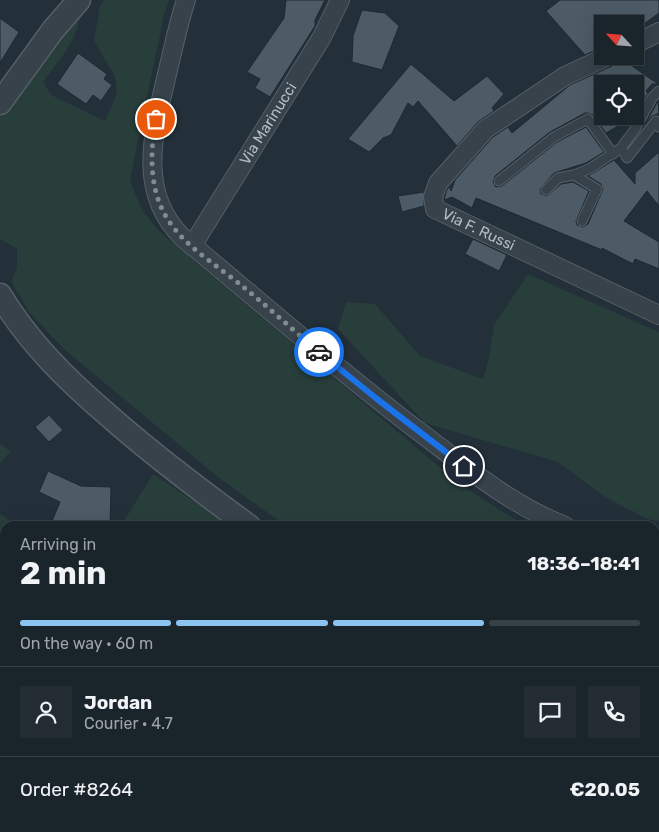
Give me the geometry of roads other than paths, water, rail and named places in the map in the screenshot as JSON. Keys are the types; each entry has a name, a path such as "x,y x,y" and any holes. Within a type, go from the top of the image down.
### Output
{"street":[{"path":"0,103 54,30 79,0"},
{"path":"186,0 156,119 152,156 155,189 162,208 174,229 362,387 493,488 528,510 553,521"},
{"name":"Via Marinucci","path":"192,246 322,37 340,0"},
{"path":"644,40 659,32"},
{"name":"Via F. Russi","path":"594,63 565,76 486,129 438,183 433,197 435,208 659,315"},
{"path":"0,295 32,341 55,367 158,457 242,521"}],"lane":[{"path":"546,190 558,178 574,175 589,169 622,148 652,98 659,92"},
{"path":"499,181 554,137 588,120 614,154"},
{"path":"622,148 627,158 656,121 659,127"},
{"path":"574,175 597,189 582,221"}]}
